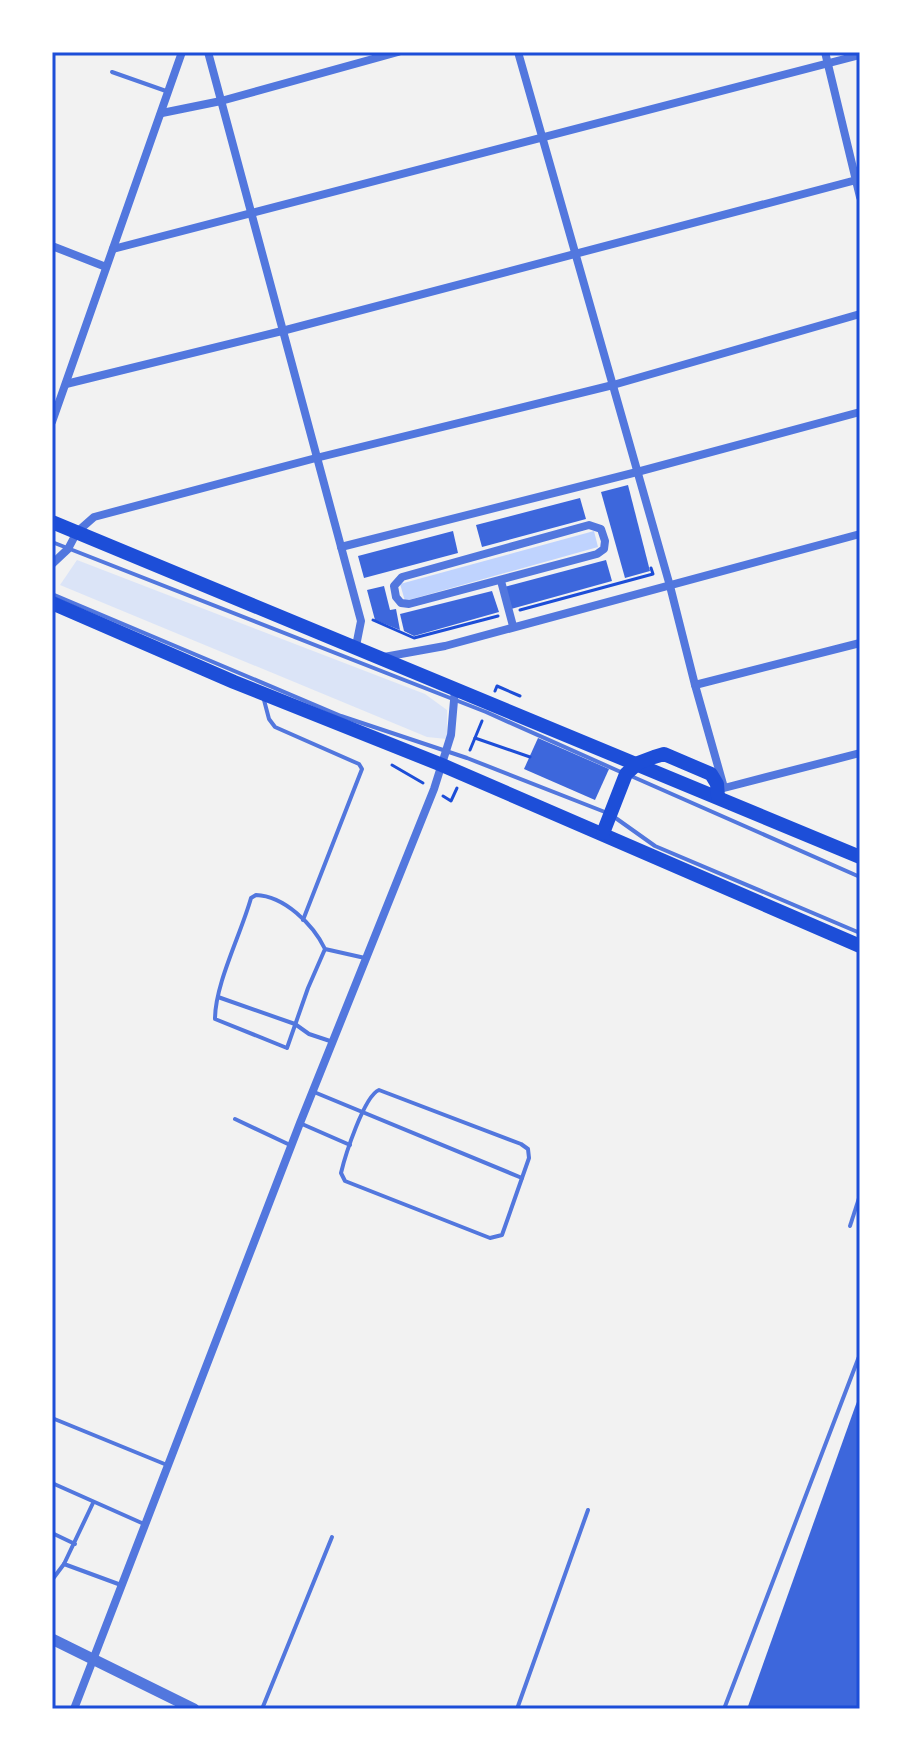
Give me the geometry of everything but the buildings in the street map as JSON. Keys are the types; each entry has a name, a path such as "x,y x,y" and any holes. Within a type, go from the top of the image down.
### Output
{"main road":[{"path":"52,522 356,646 455,695 638,763"},
{"path":"52,603 263,694 444,758 603,833 859,942"},
{"path":"603,833 626,774 638,763 664,754 711,774 721,792 860,857"}],"street":[{"path":"52,422 182,52"},
{"path":"208,52 361,621 356,646"},
{"path":"162,113 221,101 398,52"},
{"path":"518,52 670,586 721,792 860,753"},
{"path":"825,52 860,197"},
{"path":"113,249 860,55"},
{"path":"66,384 282,331 858,179"},
{"path":"52,246 106,267"},
{"path":"52,564 68,549 77,532 94,517 316,458 613,385 860,314"},
{"path":"341,547 860,412"},
{"path":"589,525 601,529 605,545 597,554 501,581 405,605 398,600 394,590 395,582 402,577 589,525"},
{"path":"381,657 445,646 860,534"},
{"path":"501,581 512,610 513,626"},
{"path":"695,685 860,643"},
{"path":"74,1709 444,758 455,695"},
{"path":"52,1639 194,1709"}],"lane":[{"path":"112,72 168,92"},
{"path":"52,542 455,695 860,877"},
{"path":"52,594 444,758 610,814 655,846 859,942"},
{"path":"263,694 269,719 275,727 359,764 362,769 303,920"},
{"path":"325,949 287,1048 217,1021 218,997 251,898 261,895 282,904 303,920 325,949 366,958"},
{"path":"218,997 295,1024 309,1034 334,1042"},
{"path":"383,1091 528,1149 504,1231 494,1239 345,1181 342,1169 363,1114 371,1093 383,1091"},
{"path":"313,1092 522,1178"},
{"path":"235,1119 292,1146"},
{"path":"300,1123 350,1145"},
{"path":"850,1226 860,1195"},
{"path":"724,1709 860,1354"},
{"path":"52,1418 167,1465"},
{"path":"52,1483 144,1524"},
{"path":"52,1580 75,1544 93,1503"},
{"path":"517,1709 588,1510"},
{"path":"52,1533 75,1544"},
{"path":"262,1709 332,1537"},
{"path":"64,1564 121,1585"}],"path":[{"path":"370,608 373,621 414,638 653,574 649,558"},
{"path":"497,686 520,696"},
{"path":"475,738 530,757"},
{"path":"392,765 413,776"}],"shaded area":[{"path":"77,560 425,694 447,710 447,739 427,737 60,585"}],"water":[{"path":"594,531 598,547 405,601 400,584"}]}
